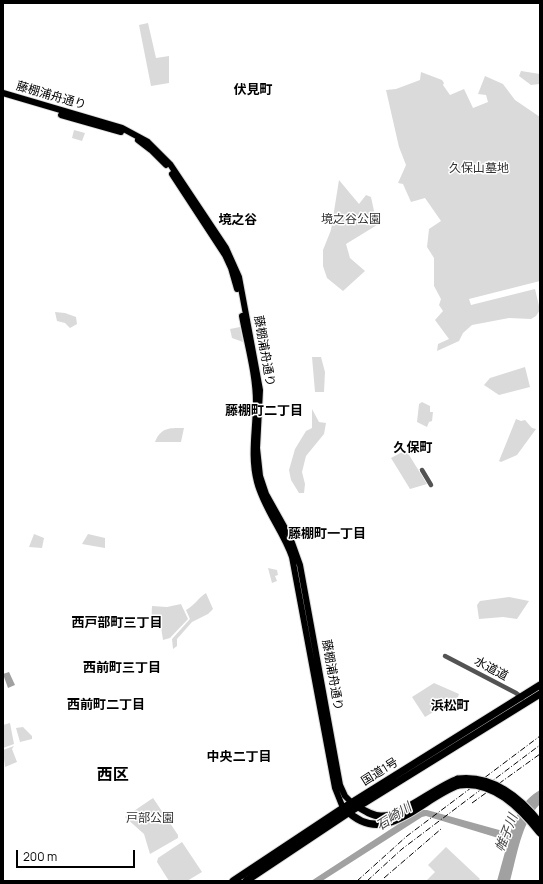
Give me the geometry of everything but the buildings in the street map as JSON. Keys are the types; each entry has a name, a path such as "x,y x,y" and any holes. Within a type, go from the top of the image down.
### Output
{"highway":[{"name":"国道1号","path":"246,881 346,811 540,685"},
{"name":"国道1号","path":"355,805 540,694"},
{"path":"355,805 373,815 392,815 439,786 476,778 502,788 520,802 540,823"},
{"path":"346,811 368,823 387,825 459,782 474,784 491,789 517,808 540,833"},
{"name":"国道1号","path":"233,881 346,811"}],"main road":[{"name":"藤棚浦舟通り","path":"3,93 115,126 148,142 170,164 232,258 239,277 260,390 257,448 260,476 266,494 290,537 300,565 340,785 345,796 355,805"},
{"name":"藤棚浦舟通り","path":"3,98 123,133 146,145 166,166 225,255 236,285 256,391 253,444 257,482 267,506 286,541 292,556 335,788 346,811"}],"street":[{"path":"422,470 431,485"},
{"name":"水道道","path":"445,656 521,696"},
{"path":"521,696 525,703"}],"green space":[{"path":"148,23 156,58 169,56 169,83 151,86 139,25"},
{"path":"521,71 540,74 540,84 531,85 519,76"},
{"name":"久保山墓地","path":"421,72 442,80 444,83 443,85 450,95 464,89 473,108 488,102 486,95 478,94 485,76 503,84 515,100 540,117 540,281 469,299 471,305 535,289 540,310 536,316 531,319 509,318 472,325 463,333 459,341 437,351 438,344 449,339 435,320 443,311 439,305 441,299 434,286 434,258 427,247 429,229 441,221 425,198 411,202 403,184 398,183 406,165 399,147 386,90 396,89 420,80"},
{"path":"74,130 85,133 82,141 72,138"},
{"name":"境之谷公園","path":"339,180 359,204 366,195 371,197 377,225 346,244 350,258 365,271 343,291 327,278 323,266 323,250 331,230"},
{"path":"55,312 65,313 76,317 77,324 70,328 65,323 57,321"},
{"path":"240,327 243,342 232,338 230,329"},
{"path":"312,357 321,357 325,372 324,392 315,392"},
{"path":"525,367 530,387 499,395 484,385 490,378"},
{"path":"422,402 430,406 430,412 433,412 432,421 429,422 427,427 417,422 419,404"},
{"path":"312,409 319,422 326,423 324,434 306,456 302,472 305,484 304,493 299,493 291,480 289,470 295,449 306,431 312,428"},
{"path":"516,419 521,421 525,420 532,428 536,429 517,455 501,462 499,461"},
{"path":"184,428 181,442 155,442 160,433 166,429"},
{"path":"406,450 427,484 410,489 391,458"},
{"path":"34,534 44,538 42,548 29,547"},
{"path":"88,534 105,538 105,548 82,544"},
{"path":"268,568 277,570 278,575 275,576 277,581 272,583"},
{"path":"206,593 213,609 208,614 192,622 177,639 177,646 173,649 172,639 190,619 186,610"},
{"path":"509,597 529,601 517,619 503,617 479,619 477,605 480,601"},
{"path":"181,604 188,619 170,638 163,640 161,627 151,627 152,606 167,607"},
{"path":"434,683 459,694 458,697 425,717 412,697"},
{"path":"10,723 14,744 3,748 3,725"},
{"path":"23,727 32,736 32,739 20,742 16,728"},
{"path":"14,746 12,749 17,762 5,767 3,750"},
{"name":"戸部公園","path":"153,798 178,835 178,838 150,854 144,834 125,817"},
{"path":"182,842 202,872 187,881 169,881 157,862 158,858"},
{"path":"446,847 480,879 478,881 426,881 435,872 428,865"}],"water":[{"path":"9,672 15,685 8,688 3,674"},
{"name":"帷子川","path":"540,790 540,804 528,821 520,840 510,881 497,881 508,841 426,816 422,817 322,881 311,881 420,810 427,810 510,833 524,803"}],"railway":[{"path":"357,881 407,836 540,736"},
{"path":"367,881 402,849 540,745"},
{"path":"472,803 540,754"},
{"path":"384,878 441,829"}],"district":[{"name":"伏見町","path":"253,90"},
{"name":"境之谷","path":"238,220"},
{"name":"藤棚町二丁目","path":"264,411"},
{"name":"久保町","path":"413,448"},
{"name":"藤棚町一丁目","path":"327,534"},
{"name":"西戸部町三丁目","path":"117,623"},
{"name":"西前町三丁目","path":"122,668"},
{"name":"西前町二丁目","path":"106,705"},
{"name":"浜松町","path":"450,706"},
{"name":"中央二丁目","path":"239,757"},
{"name":"西区","path":"113,776"}],"water label":[{"name":"石崎川","path":"394,817"}]}
